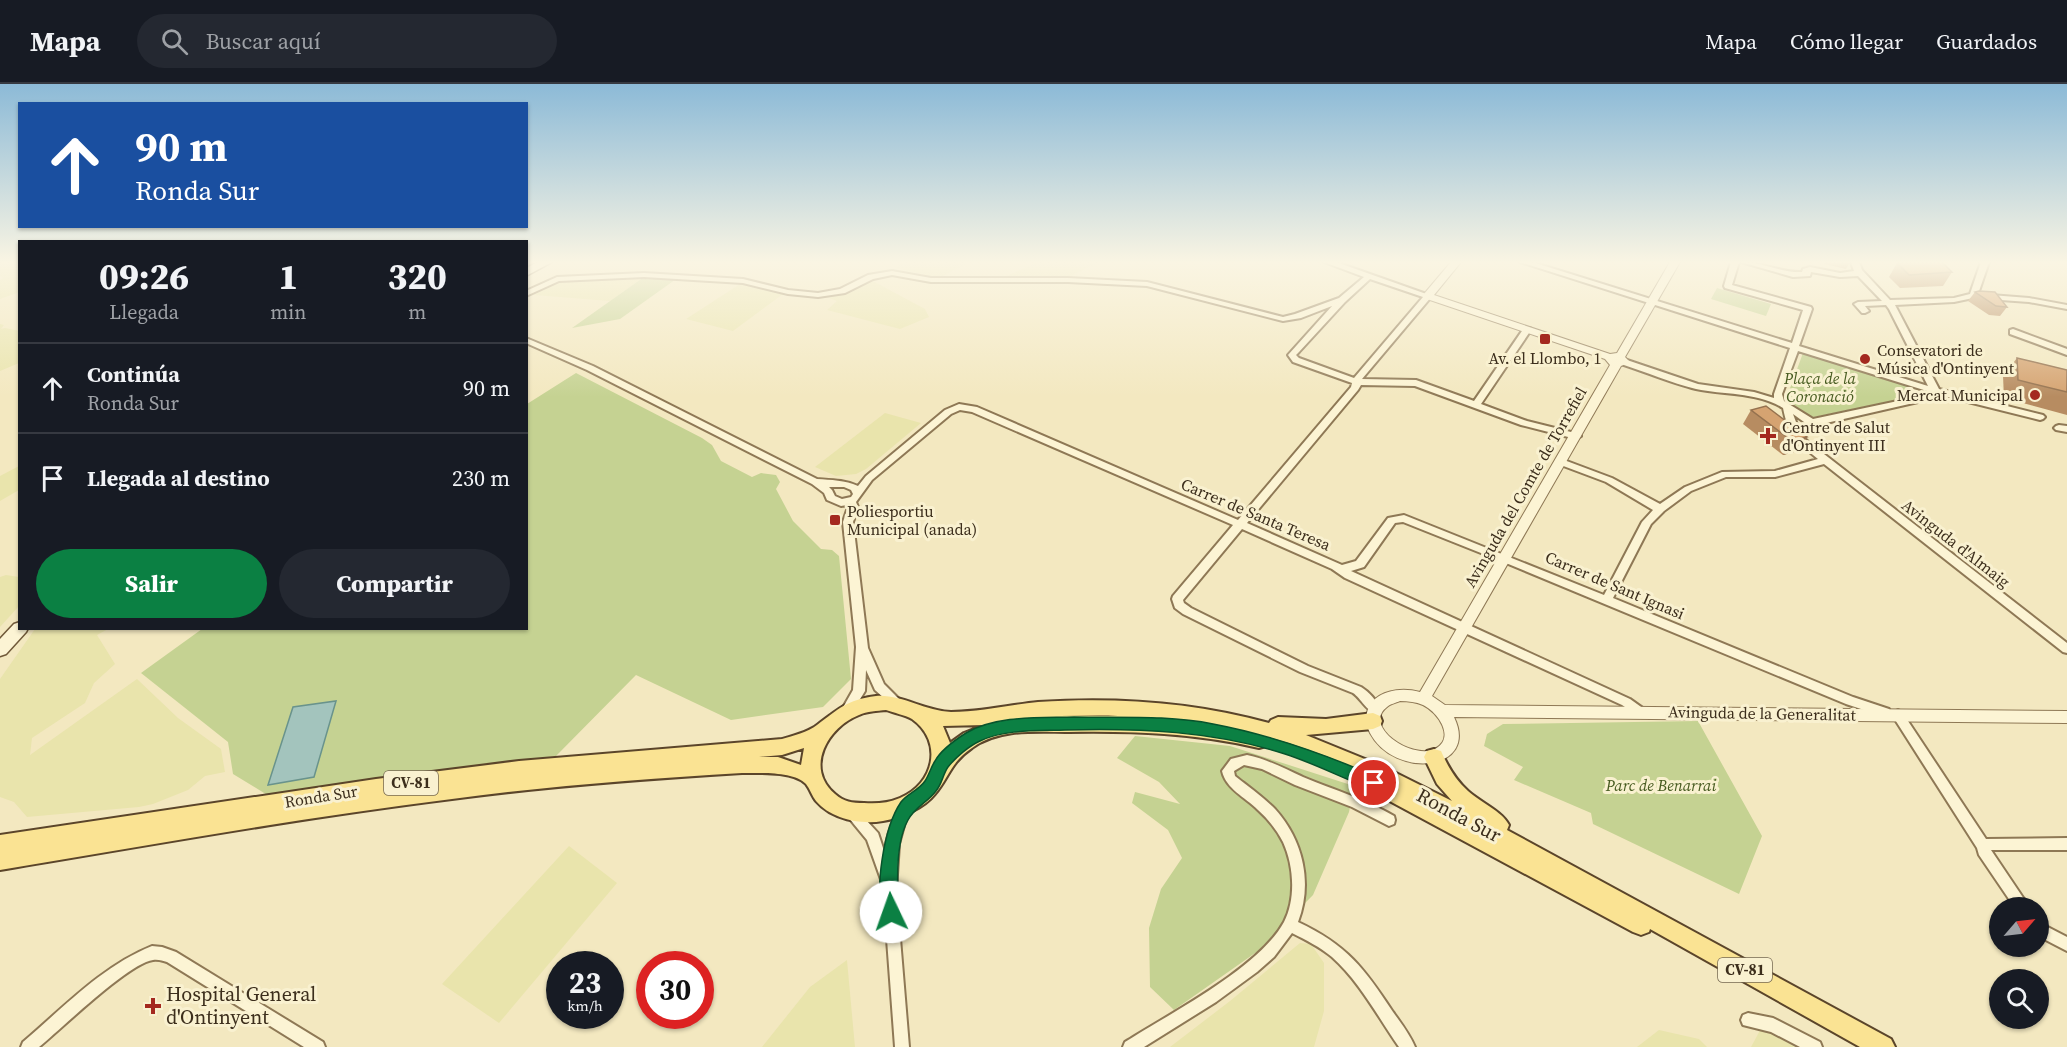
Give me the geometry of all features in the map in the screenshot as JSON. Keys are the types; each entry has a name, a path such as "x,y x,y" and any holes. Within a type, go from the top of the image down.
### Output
{"main road":[{"path":"0,650 18,630"},
{"name":"CV-81","path":"924,716 899,705 873,704 847,711 832,720 821,732 813,747 810,762 812,777 825,798 850,812 869,814 889,812 908,805 931,786 942,763"},
{"name":"Ronda Sur","path":"924,716 950,721 1056,709 1168,712 1230,721 1289,737 1356,762 1606,892 1883,1047"},
{"path":"1168,712 1235,718 1295,728 1326,728 1374,715"},
{"path":"924,716 936,729 942,745 942,763"},
{"name":"Ronda Sur","path":"942,763 973,737 990,730 1027,725 1164,725 1211,730 1284,747 1359,776 1876,1047"},
{"name":"Ronda Sur","path":"0,844 497,771 658,755 782,747 821,732"},
{"path":"1434,757 1437,769 1442,776 1473,807 1504,829 1606,892"},
{"name":"Ronda Sur","path":"0,861 310,810 534,780 747,765 778,765 812,777"}],"street":[{"path":"1236,307 1283,319 1295,317 1319,307"},
{"path":"1336,307 1292,354 1294,358 1357,382 1410,382 1530,425 1576,436"},
{"path":"1363,693 1374,715 1376,731 1383,742 1394,750 1407,756 1434,757 1442,753 1452,740 1450,714 1422,694 1389,697 1363,693 1304,669 1179,605 1177,599 1180,592 1355,388 1357,382 1419,307"},
{"path":"1460,307 1697,386 1754,395 1783,404 1814,423"},
{"name":"Avinguda del Comte de Torrefiel","path":"1422,694 1465,628 1576,436 1617,360 1650,307"},
{"path":"1669,307 1935,391 2040,417"},
{"path":"1801,307 1808,309 1793,345 1794,351 1778,394 1793,428 1925,396 1935,391"},
{"path":"1861,307 1865,311"},
{"path":"1892,307 1935,391"},
{"path":"1476,405 1527,330"},
{"path":"2013,332 2067,352"},
{"path":"528,341 618,382 833,489 833,501 850,499"},
{"path":"1905,381 1918,388 1925,396"},
{"name":"Carrer de Santa Teresa","path":"850,499 869,478 948,412 964,407 974,409 1341,569 1349,575 1626,702 1640,712"},
{"name":"Avinguda d'Almaig","path":"1793,428 1797,436 1826,460 2067,650"},
{"path":"1607,600 1647,522 1660,509 1688,489 1719,476 1747,472 1775,474 1826,460"},
{"path":"1561,462 1609,480 1660,509"},
{"name":"Carrer de Santa Teresa","path":"833,489 869,478"},
{"path":"847,711 859,691 862,647 849,522 850,499 855,488 849,484"},
{"name":"Carrer de Sant Ignasi","path":"1341,569 1360,564 1392,520 1404,518 1850,701 1896,715"},
{"path":"862,647 879,687 899,705"},
{"path":"1374,715 1380,702 1389,697"},
{"name":"Avinguda de la Generalitat","path":"1450,714 1640,712 2067,717"},
{"path":"1896,715 2015,897"},
{"path":"1130,1047 1253,965 1273,947 1290,925 1294,914 1298,880 1296,857 1291,843 1271,814 1230,779 1228,771 1230,766 1241,760 1262,765 1356,802 1389,820"},
{"path":"902,1047 890,890 893,838 908,805"},
{"path":"850,812 867,828 877,846 890,890"},
{"path":"1984,847 1988,844 2067,844"},
{"path":"1290,925 1328,945 1339,954 1351,967 1408,1047"},
{"path":"2049,934 2067,944"},
{"path":"28,1047 117,973 140,958 159,953 171,957 318,1047"},
{"path":"1748,1020 1773,1025 1815,1047"}],"shaded area":[{"path":"705,307 766,307 733,331 686,319"},
{"path":"830,307 921,307 929,317 900,329 827,310"},
{"path":"0,324 4,325 1,329 18,331 18,363 0,371"},
{"path":"885,413 921,423 866,469 856,474 836,476 815,467"},
{"path":"18,467 18,491 0,501 0,476"},
{"path":"6,575 18,577 18,607 0,627 0,577"},
{"path":"34,630 106,630 97,635 115,664 94,683 85,703 32,738 30,755 137,679 178,718 221,749 225,772 205,776 188,790 153,804 27,817 14,802 0,797 0,679"},
{"path":"569,846 617,883 560,951 546,951 546,967 499,1023 442,984"},
{"path":"1300,943 1311,944 1324,963 1324,1011 1314,1047 1170,1047 1230,1001"},
{"path":"847,960 855,1047 762,1047 810,987"},
{"path":"1764,1023 1806,1047 1751,1047"},
{"path":"1659,1030 1699,1039 1707,1047 1637,1047"}],"green space":[{"path":"602,307 637,307 620,319 572,328"},
{"path":"1737,307 1770,307 1766,316"},
{"name":"Plaça de la Coronació","path":"1803,353 1908,386 1915,392 1911,397 1814,417 1808,415 1786,399"},
{"path":"576,373 702,438 712,445 721,461 752,477 761,473 776,475 780,482 776,489 793,521 821,549 832,550 839,556 851,679 823,707 731,720 636,675 556,756 269,796 233,774 228,742 141,673 201,630 528,630 528,403"},
{"name":"Parc de Benarrai","path":"1698,721 1762,836 1739,894 1593,824 1591,813 1514,780 1523,767 1484,746 1487,734 1503,724"},
{"path":"1135,736 1230,746 1354,786 1349,812 1313,895 1258,951 1174,1010 1150,987 1149,928 1161,889 1182,858 1168,830 1132,803 1135,792 1180,804 1159,782 1117,758"}],"water":[{"path":"336,701 314,777 268,785 293,707"}],"building":[{"path":"2017,358 2067,370 2067,392 2018,380"},
{"path":"1766,406 1807,437 1792,441 1751,410"}],"place":[{"name":"Av. el Llombo, 1","path":"1545,339"},
{"name":"Consevatori de Música d'Ontinyent","path":"1865,359"},
{"name":"Mercat Municipal","path":"2035,395"},
{"name":"Centre de Salut d'Ontinyent III","path":"1768,436"},
{"name":"Poliesportiu Municipal (anada)","path":"835,520"},
{"name":"Hospital General d'Ontinyent","path":"153,1006"}],"route":[{"path":"891,912 892,844 899,821 908,805 921,797 931,786 942,763 964,742 990,730 1027,725 1074,724 1164,725 1211,730 1284,747 1324,761 1374,783"}]}
